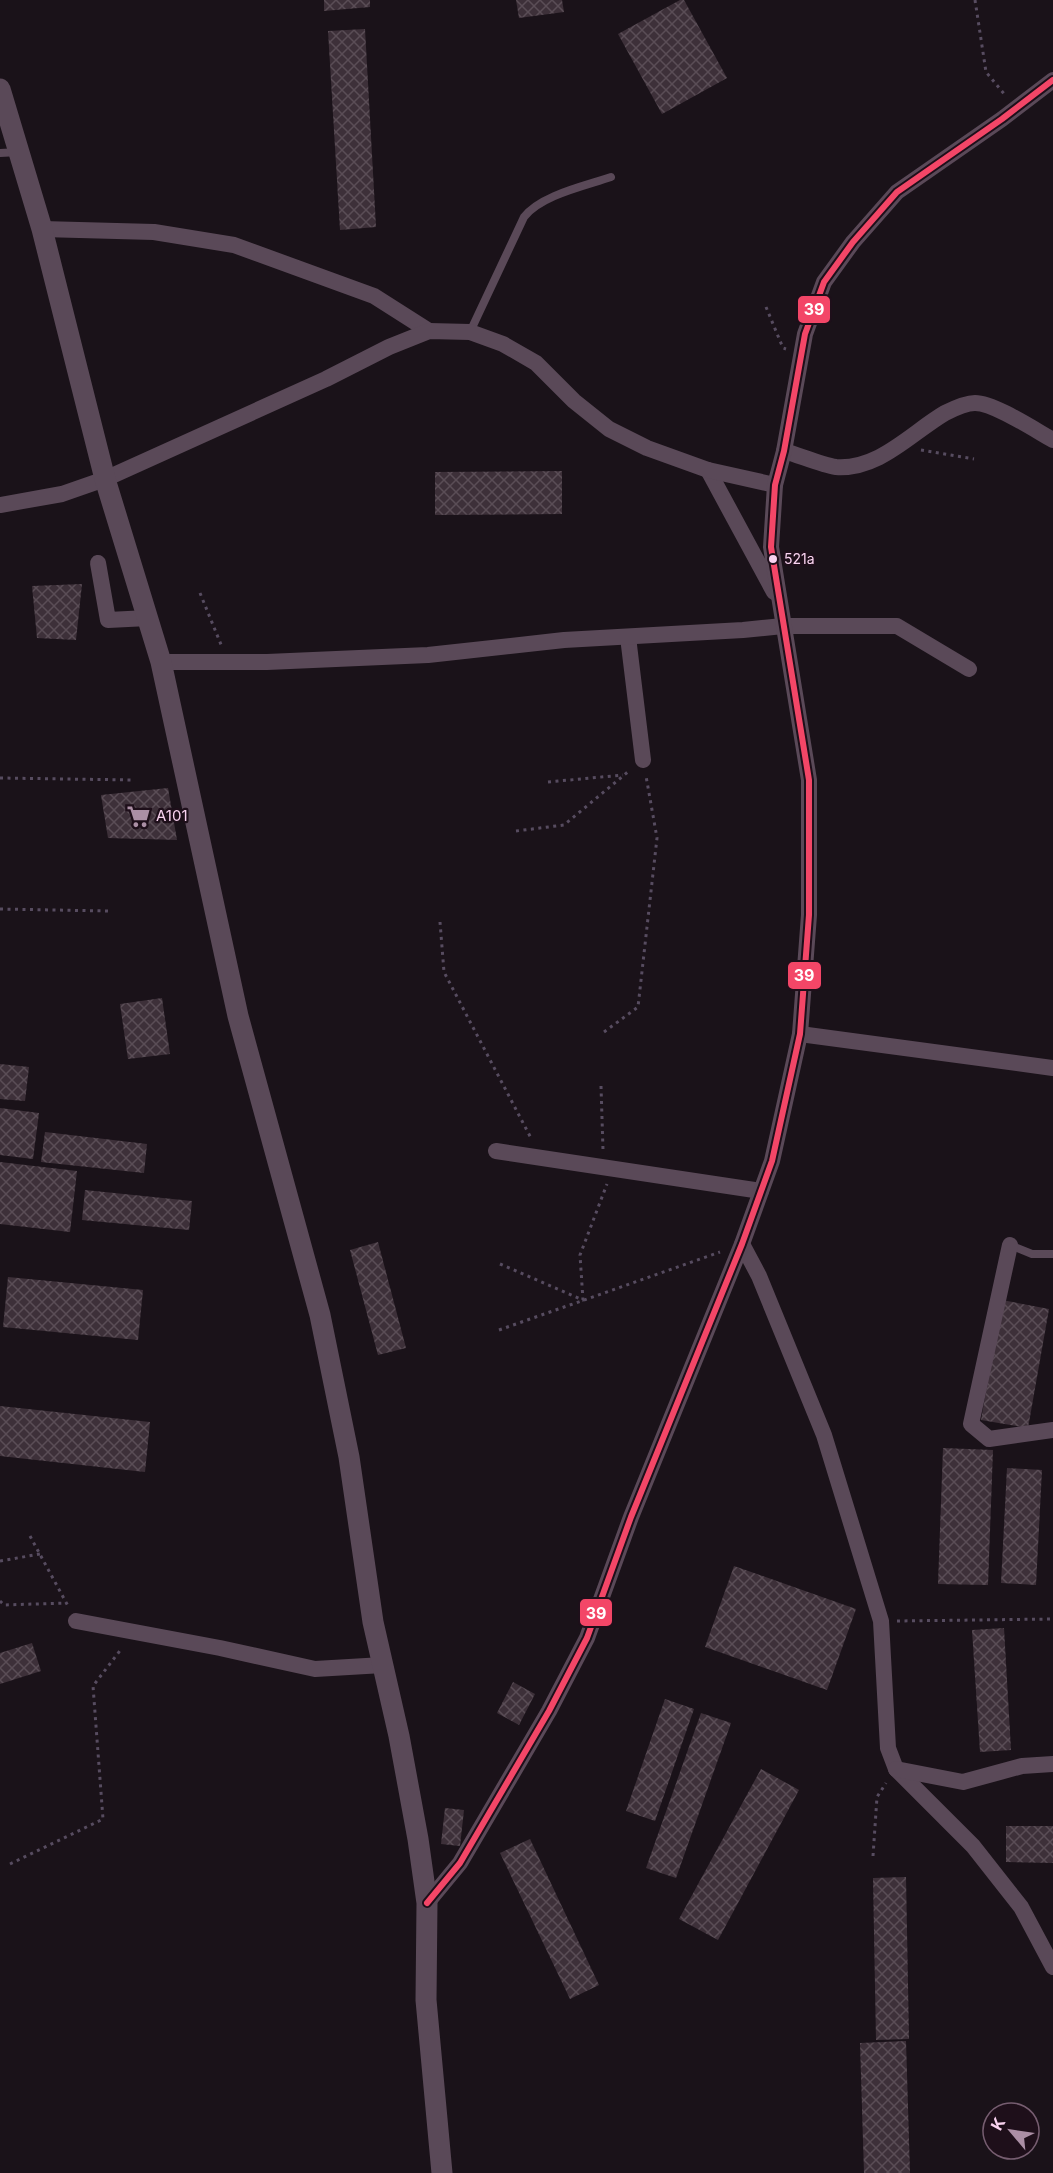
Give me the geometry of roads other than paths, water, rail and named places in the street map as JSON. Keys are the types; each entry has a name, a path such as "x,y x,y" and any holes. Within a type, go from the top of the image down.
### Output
{"street":[{"path":"427,1903 460,1863 549,1711 587,1638 631,1517 742,1244 772,1161 800,1034 809,915 809,780 771,547 776,484 805,334 824,282 853,242 897,192 1053,80"},
{"path":"0,89 10,152 42,229 105,479 161,662 237,1016 320,1315 349,1457 373,1622 399,1736 427,1903 426,2000 442,2173"},
{"path":"42,229 154,232 234,245 374,296 429,331"},
{"path":"0,505 62,494 105,479 429,331 470,332 503,344 536,363 574,401 609,429 647,448 708,470 776,484"},
{"path":"784,451 837,467 864,463 887,454 935,419 956,408 975,403 994,408 1053,440"},
{"path":"708,470 780,603"},
{"path":"98,563 108,620 148,618"},
{"path":"161,662 428,655 564,640 783,626 897,626 969,669"},
{"path":"628,637 643,760"},
{"path":"800,1034 1053,1068"},
{"path":"495,1151 761,1191"},
{"path":"742,1244 759,1276 824,1436 881,1621 888,1748 896,1769 972,1846 1007,1889 1021,1907 1053,1967"},
{"path":"1010,1245 971,1424 989,1439 1053,1430"},
{"path":"76,1621 315,1669 383,1665"},
{"path":"896,1769 963,1782 1022,1766 1053,1764"}],"lane":[{"path":"470,332 529,210 542,201 611,177"},
{"path":"1010,1245 1032,1254 1053,1254"}],"place":[{"name":"521a","path":"773,559"},
{"name":"A101","path":"138,816"}]}
